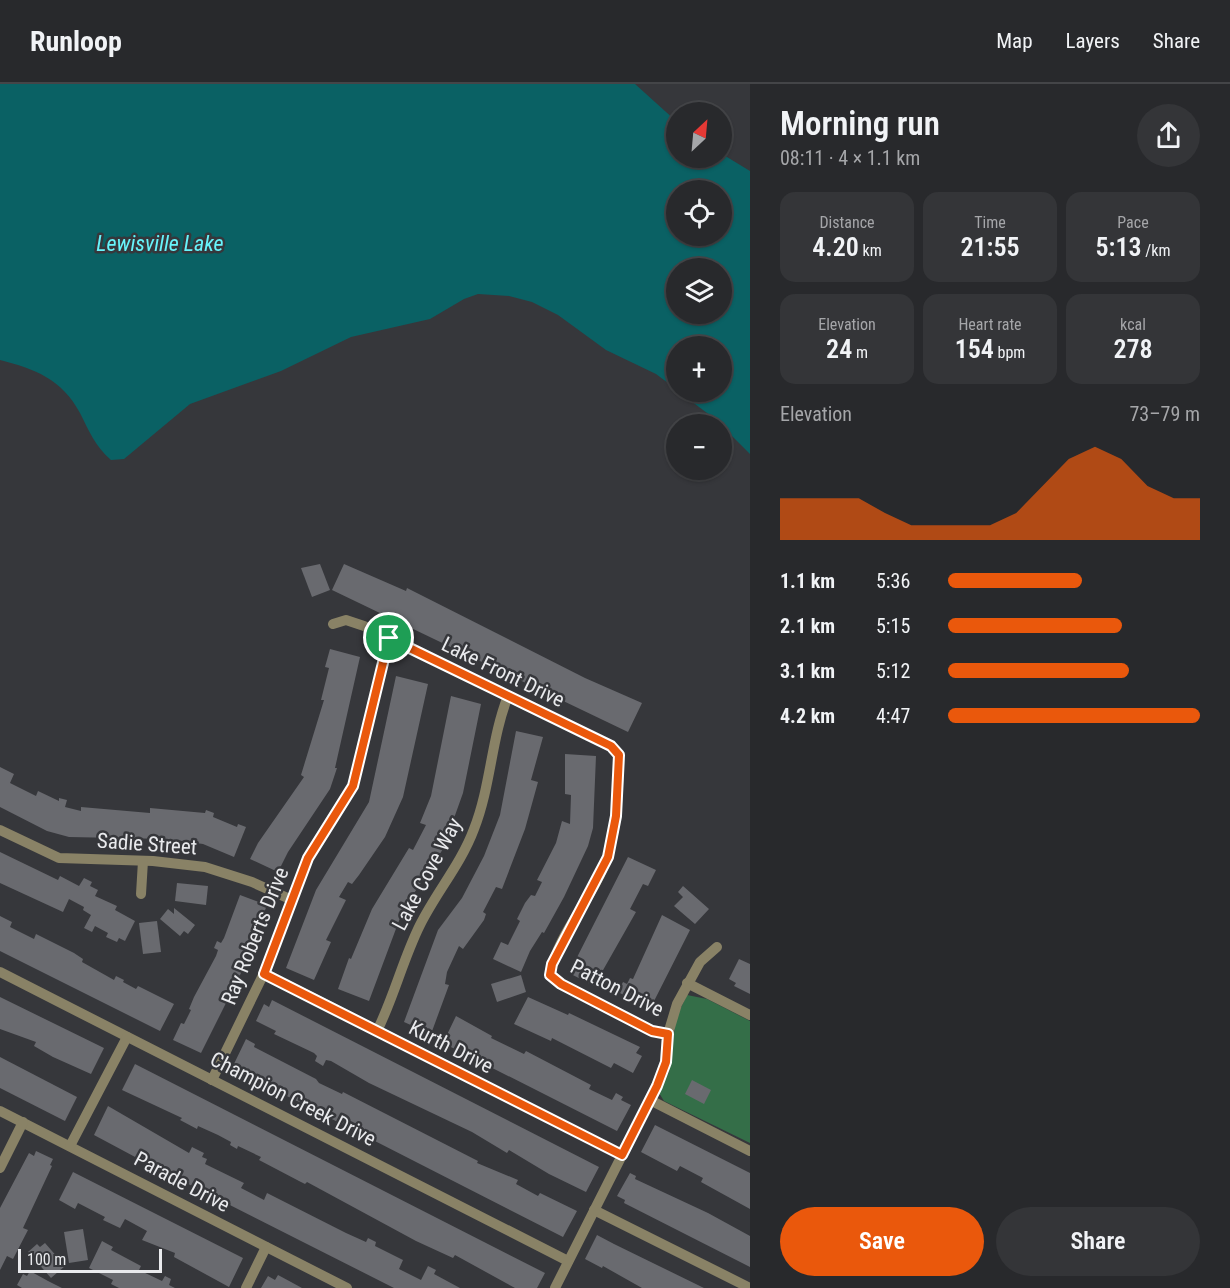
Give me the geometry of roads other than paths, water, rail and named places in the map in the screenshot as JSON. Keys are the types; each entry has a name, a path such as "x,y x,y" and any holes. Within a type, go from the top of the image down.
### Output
{"street":[{"name":"Lake Front Drive","path":"333,624 346,620 389,638 611,746 619,755 616,816 608,857 552,964 550,975"},
{"name":"Ray Roberts Drive","path":"212,1080 264,974 308,858 353,786 389,638"},
{"name":"Lake Cove Way","path":"377,1031 418,927 430,905 458,866 475,829 485,796 501,713 508,696"},
{"name":"Sadie Street","path":"0,830 59,858 143,861 205,867 252,882 292,900"},
{"path":"141,894 143,861"},
{"path":"555,1288 650,1100 666,1062 668,1034 677,1004 700,962 717,947"},
{"name":"Champion Creek Drive","path":"0,972 568,1261"},
{"name":"Kurth Drive","path":"264,974 622,1155"},
{"name":"Patton Drive","path":"550,975 561,984 652,1031 668,1034"},
{"path":"687,983 750,1015"},
{"path":"70,1146 128,1037"},
{"path":"650,1100 750,1151"},
{"name":"Parade Drive","path":"0,1111 347,1288"},
{"path":"0,1168 23,1122"},
{"path":"594,1210 750,1288"},
{"path":"246,1288 266,1247"}],"water":[{"name":"Lewisville Lake","path":"0,84 635,84 666,112 666,168 732,168 732,160 750,171 750,454 732,436 732,414 708,414 692,402 732,402 732,336 666,336 666,382 656,374 606,350 558,315 532,302 509,296 478,294 464,299 430,319 351,337 281,371 190,404 124,459 111,460 105,455 73,401 65,392 46,377 25,367 0,360"}]}
